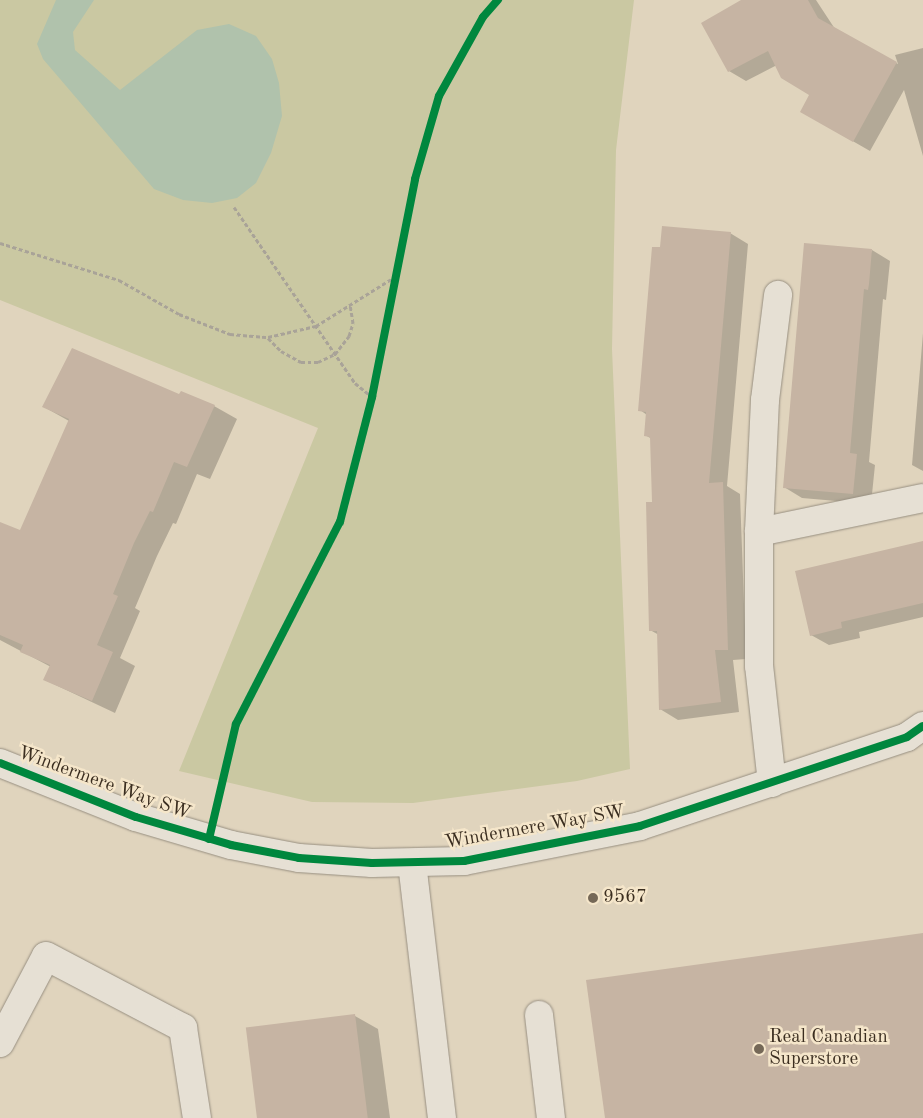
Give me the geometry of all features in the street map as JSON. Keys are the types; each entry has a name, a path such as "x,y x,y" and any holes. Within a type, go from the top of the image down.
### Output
{"street":[{"path":"772,782 759,666 760,532 764,400 778,295"},
{"path":"760,532 923,498"},
{"name":"Windermere Way SW","path":"0,763 136,817 231,845 299,858 412,862 464,861 640,826 918,734"},
{"path":"412,862 442,1118"},
{"path":"0,1043 46,956 183,1028 198,1118"},
{"path":"539,1015 551,1118"}],"path":[{"path":"234,208 355,383 372,397"},
{"path":"0,243 119,280 179,314 230,334 268,337 316,326 396,276"},
{"path":"394,286 398,266"},
{"path":"268,337 280,351 301,362 318,362 335,354 349,336 353,323 350,305"},
{"path":"370,407 374,388"}],"shaded area":[{"path":"0,0 634,0 616,150 612,349 630,769 577,781 413,803 312,802 179,771 318,428 0,300"},
{"path":"56,0 94,0 73,32 75,50 120,90 197,30 229,24 256,36 272,59 279,83 282,116 271,153 256,183 237,198 212,203 183,200 154,189 43,59 37,44"}],"building":[{"path":"741,0 808,0 818,18 897,62 853,142 800,112 809,95 781,78 768,51 728,72 701,23"},
{"path":"662,226 731,232 709,483 723,482 728,650 715,650 721,702 659,710 657,631 649,631 646,502 652,502 650,437 644,436 646,412 638,411 652,247 660,247"},
{"path":"804,243 872,249 868,290 864,289 850,453 857,454 853,494 783,488"},
{"path":"72,348 179,394 181,391 215,405 187,467 174,462 153,512 150,511 134,543 113,594 118,596 97,645 113,652 92,701 43,680 50,665 20,652 23,645 0,635 0,522 20,530 69,419 42,407"},
{"path":"923,541 923,603 841,622 842,628 810,636 795,571"},
{"name":"Real Canadian Superstore","path":"923,933 923,1118 605,1118 586,980"},
{"path":"355,1014 368,1118 257,1118 246,1027"}],"cycle path":[{"path":"209,839 236,724 340,522 372,397 415,179 439,96 483,17 498,0"},
{"path":"0,763 136,817 231,845 299,858 372,863 464,861 640,826 907,737 923,726"}],"place":[{"name":"9567","path":"593,898"},
{"name":"Real Canadian Superstore","path":"759,1049"}]}
